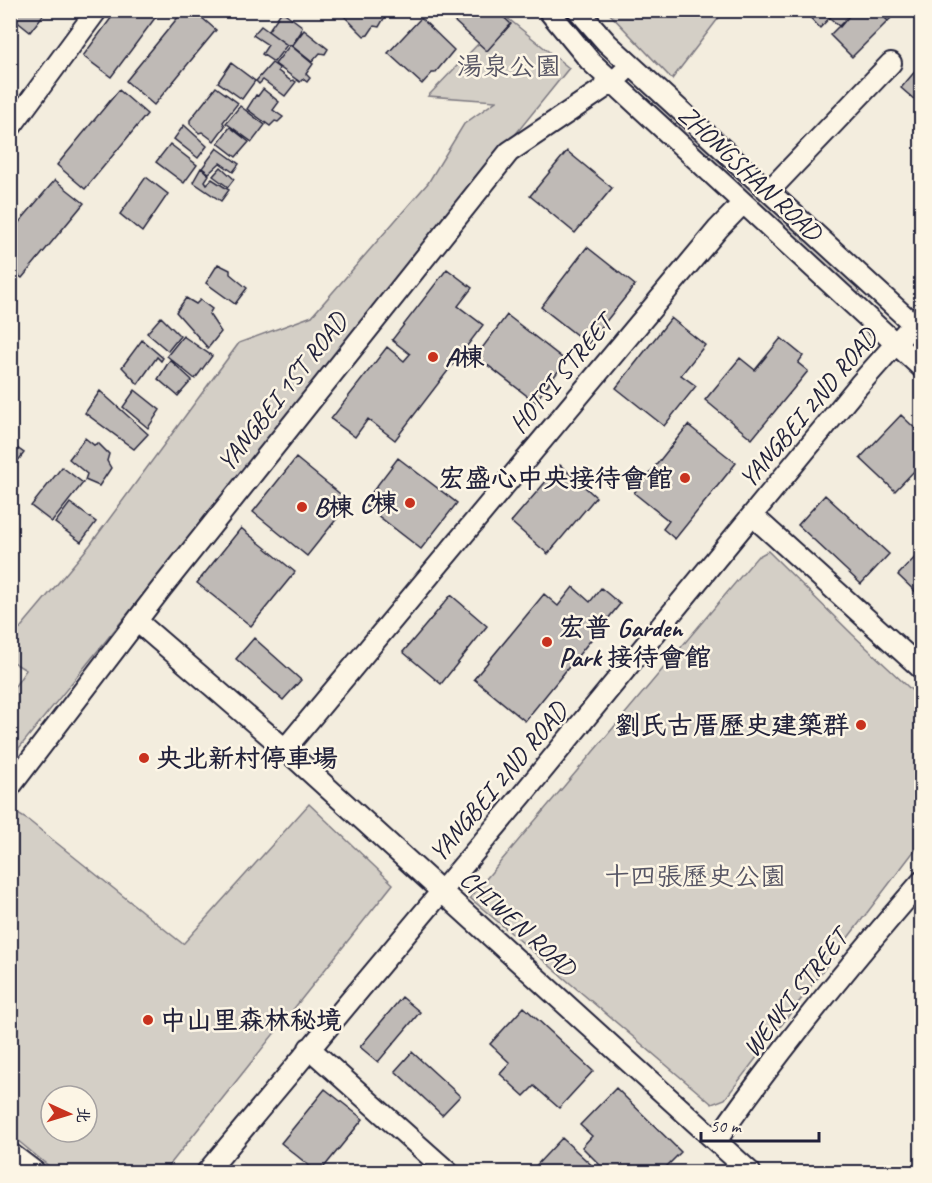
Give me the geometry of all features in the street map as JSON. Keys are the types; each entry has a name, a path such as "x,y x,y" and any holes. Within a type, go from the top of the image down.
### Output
{"street":[{"path":"10,128 97,10"},
{"name":"ZHONGSHAN ROAD","path":"548,10 590,61 921,368"},
{"name":"ZHONGSHAN ROAD","path":"578,10 607,43 769,191 919,323"},
{"path":"769,191 891,63"},
{"name":"YANGBEI 1ST ROAD","path":"10,787 161,589 509,152 612,82 631,65"},
{"name":"HOTSI STREET","path":"285,748 688,265 743,203"},
{"name":"YANGBEI 2ND ROAD","path":"207,1173 753,516 859,385 919,323"},
{"path":"753,516 921,669"},
{"name":"CHIWEN ROAD","path":"138,622 285,748 750,1173"},
{"name":"WENKI STREET","path":"716,1141 856,957 921,881"},
{"path":"309,1048 448,1173"},
{"path":"10,1153 35,1173"}],"green space":[{"name":"湯泉公園","path":"607,11 724,11 672,79"},
{"path":"505,16 569,68 11,758 11,692 26,670 11,661 11,639 90,545 239,343 312,316 428,183 464,124 496,101 428,96"},
{"path":"657,99 862,289 854,298 649,108"},
{"name":"十四張歷史公園","path":"768,551 921,699 921,842 725,1099 712,1104 470,898 757,557"},
{"name":"中山里森林秘境","path":"309,804 393,884 164,1172 56,1172 11,1135 11,824 18,814 183,944"}],"building":[{"path":"10,10 47,10 30,32 10,16"},
{"path":"117,10 161,10 111,77 83,56"},
{"path":"184,10 193,10 216,30 154,105 126,81"},
{"path":"338,10 389,10 379,27 374,26 368,35 364,36"},
{"path":"442,10 496,10 511,24 487,51"},
{"path":"803,10 837,10 820,28"},
{"path":"821,10 854,10 840,27"},
{"path":"855,10 877,10 888,21 852,57 830,35"},
{"path":"877,10 899,10 888,21"},
{"path":"282,11 302,26 301,32 292,45 287,45 268,31"},
{"path":"421,18 454,50 435,73 432,73 422,84 388,53"},
{"path":"261,26 287,45 274,62 262,54 268,45 253,35"},
{"path":"304,30 328,49 325,54 320,53 312,62 292,46"},
{"path":"290,45 313,64 306,74 310,78 307,82 303,79 300,82 275,64"},
{"path":"231,63 255,81 242,99 218,82"},
{"path":"272,63 279,68 278,71 296,82 285,96 263,80 259,84 256,81"},
{"path":"922,63 922,106 901,88"},
{"path":"216,87 238,103 223,122 225,126 214,141 202,132 199,133 190,124 190,120"},
{"path":"263,89 279,102 273,110 283,117 270,126 247,109"},
{"path":"119,90 147,114 85,189 57,165"},
{"path":"240,106 265,125 252,142 226,123"},
{"path":"184,125 207,146 198,158 174,139"},
{"path":"230,127 249,142 236,157 218,143"},
{"path":"170,144 197,165 184,183 156,162"},
{"path":"217,148 239,164 233,172 220,163 209,173 202,168"},
{"path":"567,151 612,188 575,233 530,196"},
{"path":"221,167 234,179 228,187 213,176"},
{"path":"201,168 209,175 205,181 207,184 212,179 229,190 221,201 193,182"},
{"path":"146,177 168,194 142,232 120,214"},
{"path":"55,180 84,203 22,278 10,269 10,233"},
{"path":"587,247 635,285 588,344 541,307"},
{"path":"218,264 230,270 230,274 247,288 235,304 206,283"},
{"name":"A棟","path":"447,269 472,288 458,306 483,325 395,440 368,419 355,437 331,419 387,347 404,361 410,354 392,340"},
{"path":"186,298 196,304 200,300 212,309 209,314 221,332 208,348 176,312"},
{"path":"507,315 566,361 535,402 476,356"},
{"path":"161,317 180,336 168,351 147,333"},
{"path":"671,318 705,345 681,375 696,386 664,426 616,388"},
{"path":"183,336 212,356 195,379 167,356"},
{"path":"781,338 803,356 798,363 808,371 752,439 705,400 740,358 755,370"},
{"path":"142,340 163,358 161,361 157,357 138,384 122,367"},
{"path":"170,360 192,380 178,396 158,379"},
{"path":"135,390 160,410 148,428 123,407"},
{"path":"100,391 148,434 134,449 85,413"},
{"path":"901,415 922,435 922,473 917,468 895,491 860,458"},
{"name":"宏盛心中央接待會館","path":"688,425 736,463 675,539 663,529 669,521 634,493"},
{"path":"85,438 94,445 98,443 109,454 107,461 111,468 99,486 85,480 87,474 69,459"},
{"path":"10,443 24,453 10,471"},
{"name":"B棟","path":"296,458 350,502 307,556 253,512"},
{"name":"C棟","path":"398,458 457,503 421,549 363,504"},
{"path":"560,465 596,497 548,554 511,522"},
{"path":"62,467 83,483 52,522 31,506"},
{"path":"825,495 889,554 861,584 798,525"},
{"path":"70,503 96,522 81,542 55,523"},
{"path":"241,528 295,572 251,626 197,583"},
{"path":"922,550 922,598 898,575"},
{"name":"宏普 Garden Park 接待會館","path":"573,587 590,602 601,588 620,604 525,721 474,679 544,594 558,606"},
{"path":"451,595 487,626 441,684 403,652"},
{"path":"254,638 301,680 283,700 236,659"},
{"path":"402,997 420,1012 378,1062 360,1047"},
{"path":"524,1007 593,1071 559,1108 534,1086 524,1096 500,1074 510,1063 490,1044"},
{"path":"412,1052 460,1096 442,1115 395,1071"},
{"path":"616,1088 681,1152 661,1172 607,1172 582,1147 592,1136 580,1125"},
{"path":"325,1089 363,1119 320,1172 317,1172 281,1143"},
{"path":"562,1138 599,1172 530,1172"}],"place":[{"name":"A棟","path":"433,357"},
{"name":"宏盛心中央接待會館","path":"685,478"},
{"name":"C棟","path":"410,503"},
{"name":"B棟","path":"302,507"},
{"name":"宏普 Garden Park 接待會館","path":"547,642"},
{"name":"劉氏古厝歷史建築群","path":"861,725"},
{"name":"央北新村停車場","path":"144,758"},
{"name":"中山里森林秘境","path":"148,1020"}]}
